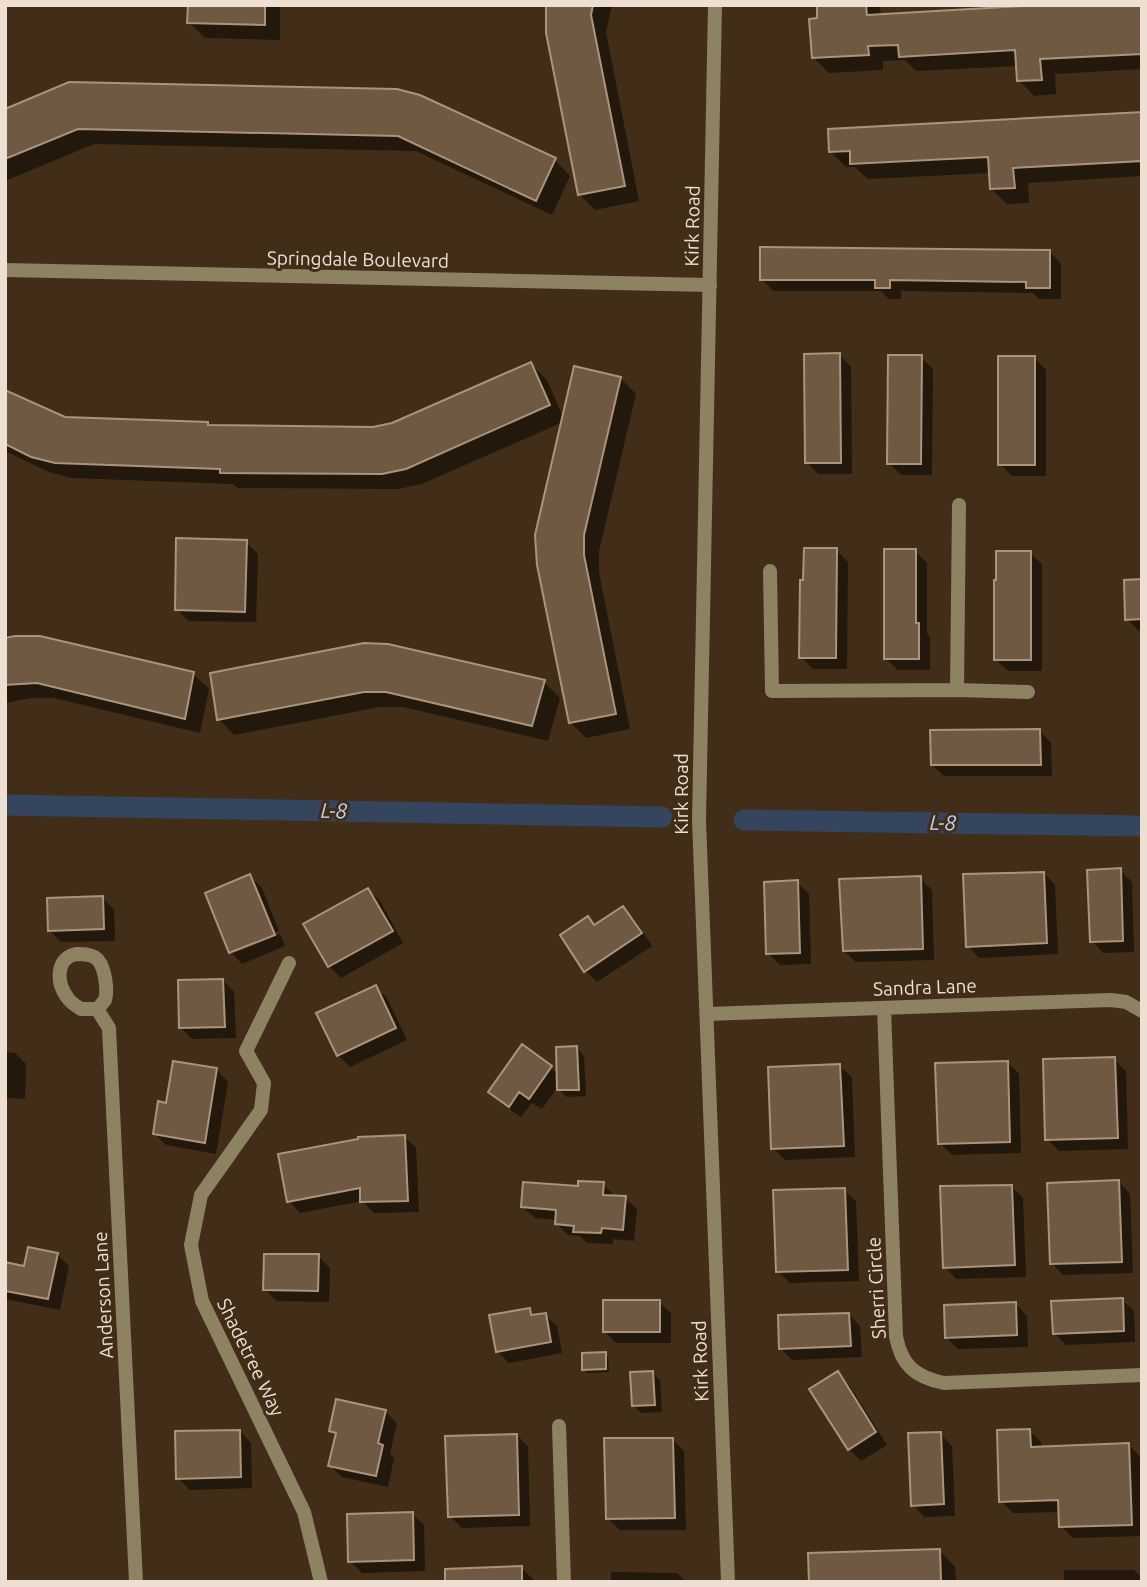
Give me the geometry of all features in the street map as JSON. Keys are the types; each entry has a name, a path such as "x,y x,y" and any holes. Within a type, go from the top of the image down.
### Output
{"street":[{"name":"Kirk Road","path":"715,5 699,820 729,1582"},
{"name":"Springdale Boulevard","path":"5,270 710,285"},
{"path":"957,690 959,505"},
{"path":"770,571 772,691 1028,692"},
{"name":"Shadetree Way","path":"289,963 246,1051 264,1083 261,1110 201,1195 191,1244 202,1301 304,1512 321,1582"},
{"name":"Sandra Lane","path":"706,1014 1111,1000 1126,1002 1142,1011"},
{"name":"Sherri Circle","path":"884,1008 896,1336 906,1363 916,1374 944,1383 1142,1375"},
{"name":"Anderson Lane","path":"97,1009 109,1028 136,1582"},
{"path":"559,1426 564,1582"}],"building":[{"path":"188,5 265,5 265,25 187,23"},
{"path":"546,5 593,5 591,15 625,186 578,195 546,33"},
{"path":"817,5 866,5 867,15 1041,5 1142,5 1142,54 1040,59 1042,80 1017,81 1015,50 899,57 898,45 868,46 869,55 812,58 809,19 817,18"},
{"path":"69,82 397,89 420,95 556,158 536,201 398,136 78,129 5,159 5,109"},
{"path":"1142,112 1142,161 1013,168 1015,188 990,189 988,157 850,164 850,151 829,152 828,129"},
{"path":"760,247 1050,250 1050,288 1026,288 1026,282 890,280 890,288 875,288 875,280 760,280"},
{"path":"840,353 841,463 805,463 804,354"},
{"path":"888,355 922,355 921,464 887,464"},
{"path":"998,356 1035,356 1035,465 998,465"},
{"path":"531,362 550,405 406,469 382,474 220,473 220,469 55,463 31,457 5,444 5,390 65,417 208,422 208,425 373,427 392,423"},
{"path":"574,366 621,377 584,535 584,555 616,714 569,723 537,565 535,535"},
{"path":"176,538 247,540 245,612 175,610"},
{"path":"804,548 837,548 836,658 799,658 800,580 803,580"},
{"path":"884,549 916,549 919,659 884,659"},
{"path":"996,551 1031,551 1031,660 994,660"},
{"path":"1142,579 1142,619 1125,620 1124,580"},
{"path":"40,636 194,672 185,719 37,683 5,685 5,638"},
{"path":"364,643 388,644 545,680 532,726 386,692 364,692 217,720 210,673"},
{"path":"1040,729 1041,765 931,765 930,730"},
{"path":"1121,868 1123,941 1090,942 1087,870"},
{"path":"1044,872 1047,943 966,947 963,874"},
{"path":"250,874 275,935 229,953 205,893"},
{"path":"921,876 923,949 843,951 839,879"},
{"path":"798,880 800,953 766,954 764,882"},
{"path":"368,888 393,931 328,967 303,924"},
{"path":"103,896 104,929 48,931 47,898"},
{"path":"623,906 642,933 584,972 560,935 588,916 594,925"},
{"path":"223,979 225,1027 179,1028 178,980"},
{"path":"376,985 396,1028 337,1056 316,1013"},
{"path":"522,1044 552,1066 529,1099 519,1092 509,1107 488,1092"},
{"path":"577,1046 579,1090 557,1090 556,1047"},
{"path":"1115,1057 1118,1138 1045,1140 1043,1059"},
{"path":"173,1061 217,1068 205,1143 153,1134 158,1101 166,1103"},
{"path":"1008,1061 1010,1142 938,1144 935,1063"},
{"path":"840,1064 844,1146 771,1149 768,1067"},
{"path":"405,1135 408,1201 360,1202 360,1188 287,1202 278,1154 358,1137"},
{"path":"1119,1180 1122,1262 1050,1264 1047,1183"},
{"path":"578,1181 604,1182 603,1195 626,1196 623,1230 602,1228 601,1233 573,1232 574,1226 555,1224 556,1210 521,1207 523,1182 578,1186"},
{"path":"1012,1185 1015,1265 943,1268 940,1186"},
{"path":"845,1188 848,1270 776,1272 773,1190"},
{"path":"28,1247 58,1253 48,1299 5,1291 5,1262 24,1266"},
{"path":"264,1254 319,1254 318,1291 263,1290"},
{"path":"1123,1298 1124,1331 1053,1334 1051,1301"},
{"path":"603,1300 660,1300 660,1332 603,1332"},
{"path":"1016,1302 1017,1335 945,1338 944,1305"},
{"path":"530,1308 531,1315 546,1313 551,1342 496,1352 489,1315"},
{"path":"849,1313 851,1346 779,1349 778,1315"},
{"path":"606,1352 606,1369 582,1370 582,1353"},
{"path":"653,1371 655,1405 632,1406 630,1372"},
{"path":"838,1371 876,1432 848,1450 809,1389"},
{"path":"336,1399 386,1410 378,1443 383,1445 376,1476 328,1466 336,1433 329,1431"},
{"path":"1030,1429 1031,1447 1129,1443 1132,1525 1059,1527 1058,1500 999,1502 997,1430"},
{"path":"240,1430 241,1477 176,1479 175,1431"},
{"path":"941,1432 944,1504 911,1506 908,1433"},
{"path":"517,1434 519,1515 448,1517 445,1436"},
{"path":"604,1438 673,1438 675,1518 606,1519"},
{"path":"413,1512 414,1560 348,1562 347,1514"},
{"path":"940,1549 941,1582 809,1582 808,1553"},
{"path":"522,1566 522,1582 445,1582 445,1569"}],"waterway":[{"name":"L-8","path":"5,805 662,817"},
{"name":"L-8","path":"744,820 1142,826"}]}
